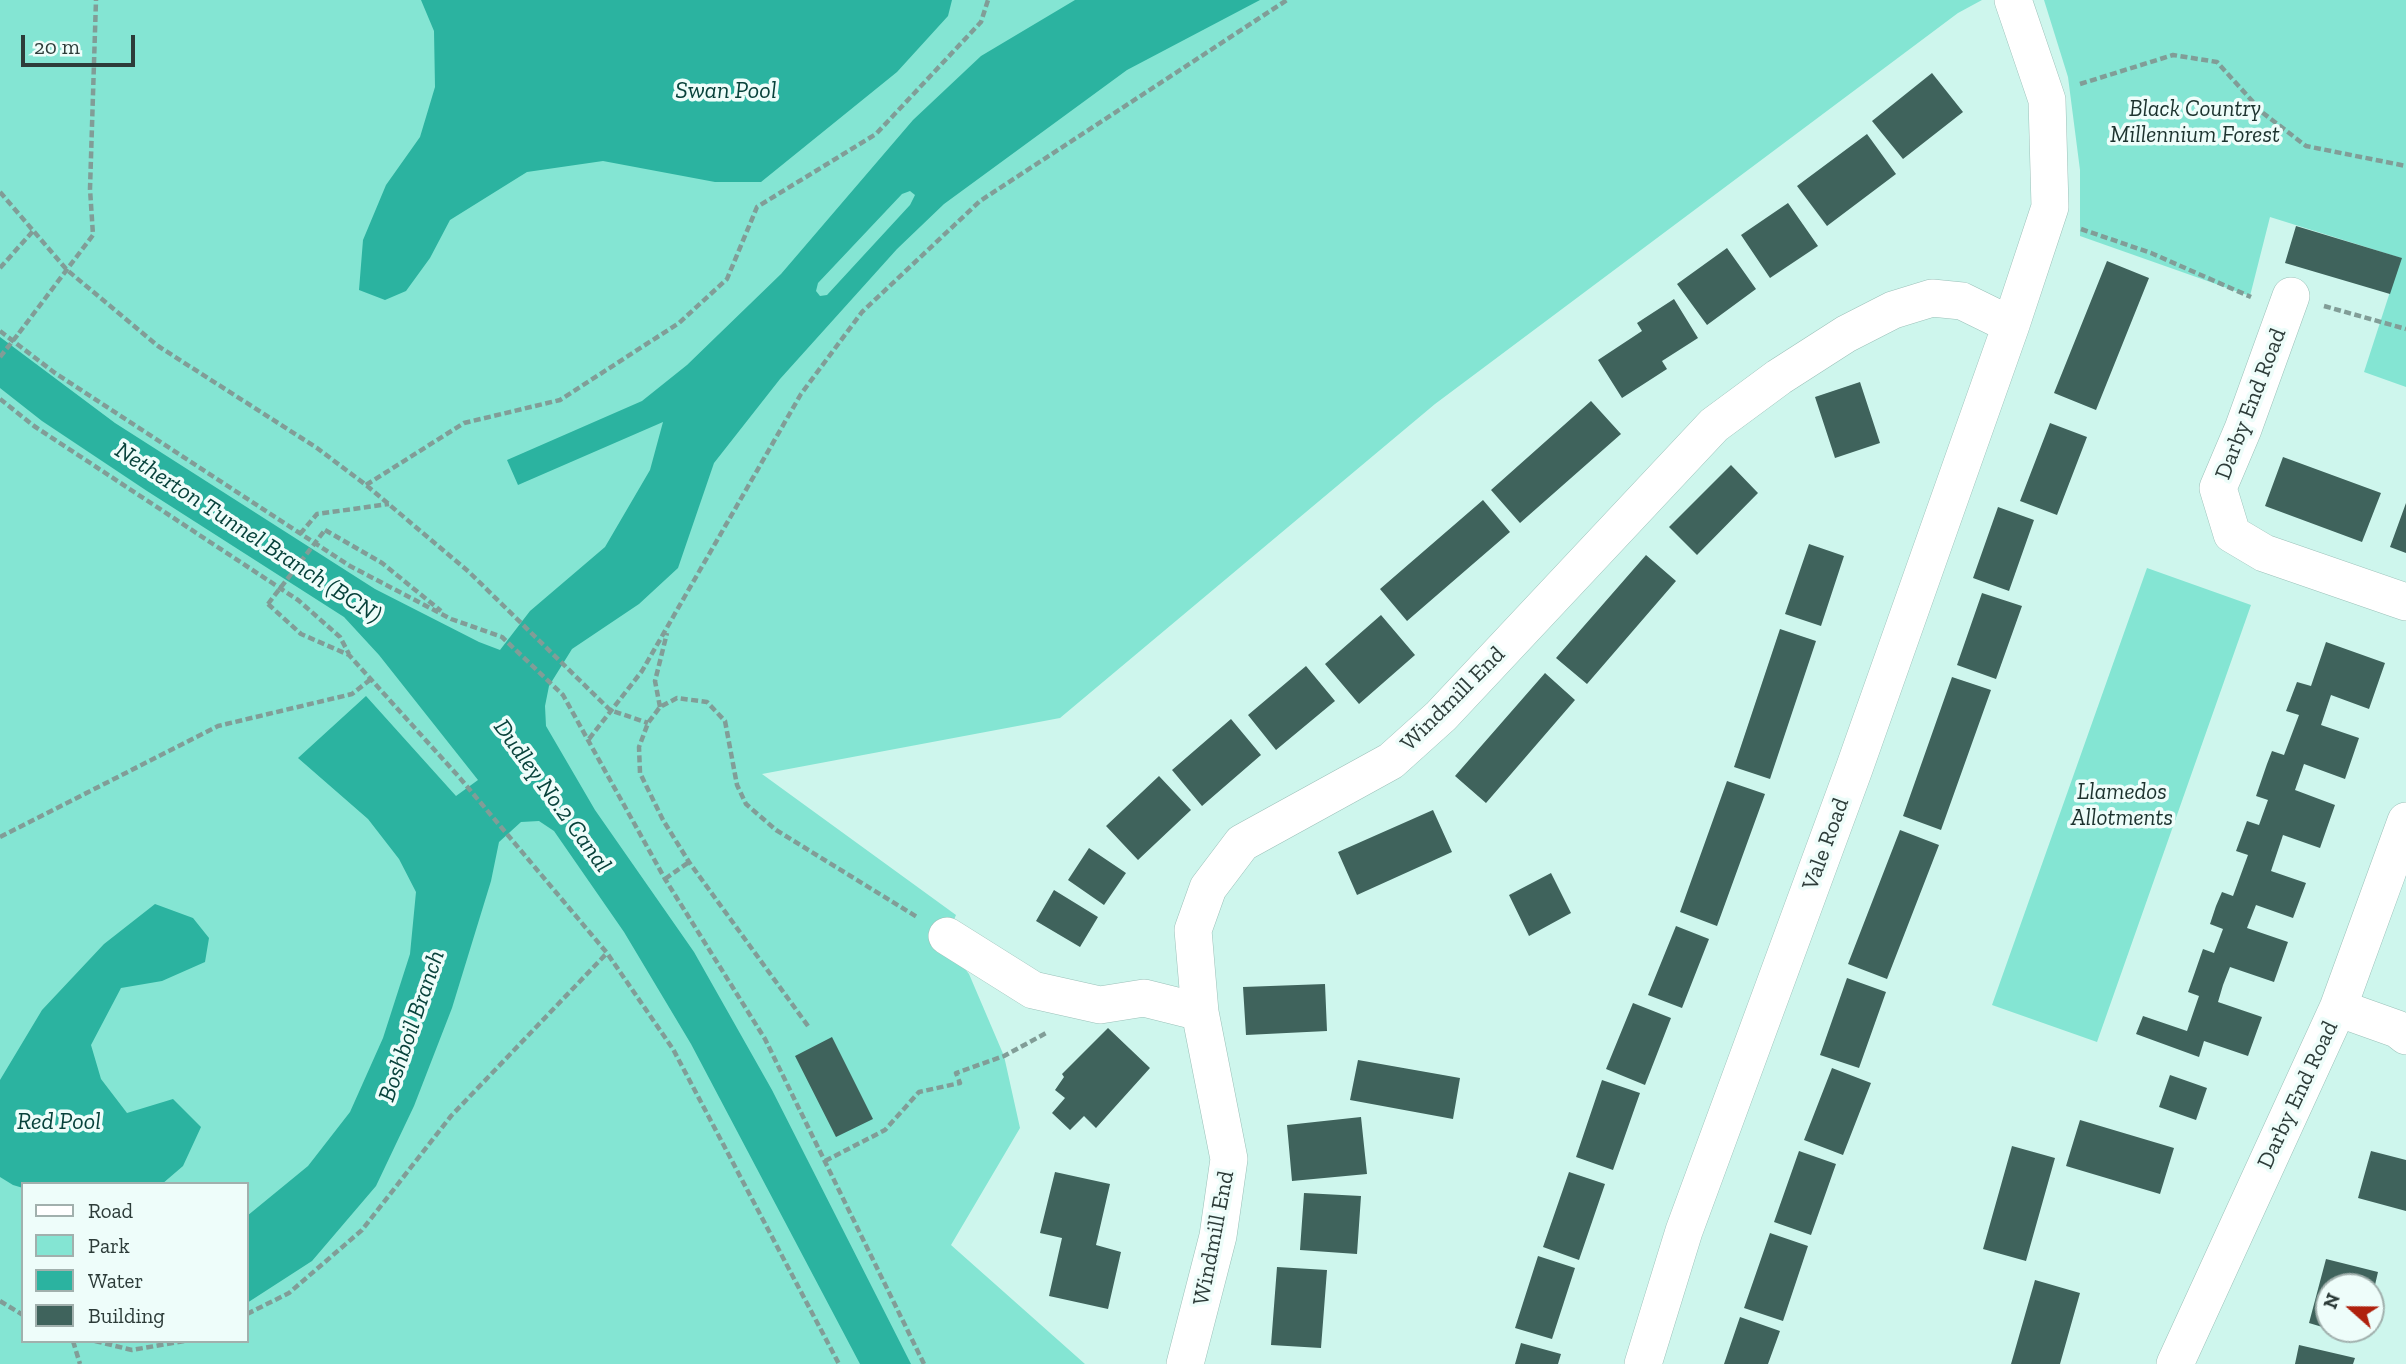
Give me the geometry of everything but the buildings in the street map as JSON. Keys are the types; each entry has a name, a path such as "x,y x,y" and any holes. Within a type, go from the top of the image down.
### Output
{"street":[{"name":"Vale Road","path":"1643,1364 1684,1231 1854,769 2050,207 2047,100 2012,0"},
{"name":"Darby End Road","path":"2291,296 2243,429 2218,488 2232,534 2264,553 2406,602"},
{"name":"Windmill End","path":"1185,1364 1218,1236 1229,1159 1200,1012 1193,930 1208,888 1242,842 1391,761 1441,716 1714,425 1779,377 1846,334 1893,310 1932,298 1962,301 2011,325"},
{"name":"Darby End Road","path":"2175,1364 2338,1008 2406,821"},
{"path":"947,936 1033,990 1100,1005 1144,998 1200,1012"},
{"path":"2338,1008 2397,1029 2406,1036"}],"path":[{"path":"0,357 93,235 90,189 96,0"},
{"path":"366,485 464,424 560,400 679,323 727,279 757,207 876,134 981,22 989,0"},
{"path":"589,739 642,671 801,394 862,312 980,201 1287,0"},
{"path":"2042,84 2080,84 2173,55 2217,62 2263,113 2306,146 2406,166"},
{"path":"0,192 66,270 158,346 317,448 366,485 469,572 610,710 648,723"},
{"path":"2047,217 2151,253 2257,299 2291,296 2406,330"},
{"path":"0,268 33,231"},
{"path":"0,331 66,380 350,566 451,619 502,637 563,695 665,878 765,1039 924,1364"},
{"path":"0,399 34,426 298,600 340,637 349,655 459,777 607,953 673,1049 839,1364"},
{"path":"300,534 317,514 388,504"},
{"path":"349,655 301,634 268,604 325,530 382,563 451,619"},
{"path":"660,707 655,681 669,625"},
{"path":"0,836 218,726 352,694 371,679"},
{"path":"808,1026 689,862 663,820 640,773 639,747 648,723 660,707 677,698 707,702 726,721 737,785 746,804 776,831 947,936"},
{"path":"665,878 689,862"},
{"path":"248,1314 289,1293 362,1230 451,1116 607,953"},
{"path":"825,1161 885,1130 919,1092 960,1083 956,1073 1004,1056"},
{"path":"0,1301 21,1314"},
{"path":"74,1343 80,1364"},
{"path":"103,1343 132,1350 172,1343"}],"green space":[{"path":"0,0 1982,0 1958,13 1435,404 1060,718 762,774 956,915 944,942 969,974 1004,1056 1020,1128 951,1245 1085,1364 0,1364"},
{"name":"Black Country Millennium Forest","path":"2044,0 2406,0 2406,387 2364,372 2401,258 2270,217 2250,296 2080,236 2080,170 2068,77"},
{"name":"Llamedos Allotments","path":"2147,568 2251,605 2097,1042 1992,1005"}],"water":[{"name":"Swan Pool","path":"421,0 952,0 948,16 897,72 761,182 715,182 603,161 527,172 450,220 430,258 406,291 385,300 359,290 363,240 386,185 420,137 435,87 434,31"},
{"path":"1075,0 1260,0 1127,70 944,204 897,249 780,379 714,463 678,568 639,604 572,649 549,686 545,706 546,726 595,810 694,952 772,1090 911,1364 860,1364 691,1044 624,932 554,831 539,821 521,822 499,842 491,881 452,1008 414,1106 376,1186 312,1261 248,1302 248,1215 308,1166 350,1112 383,1038 410,954 416,892 399,859 368,819 298,758 366,696 456,796 478,780 379,655 344,617 147,491 42,421 0,388 0,337 115,423 375,589 500,650 530,611 605,547 650,470 663,422 518,485 507,460 642,401 687,365 781,274 913,120 981,56","holes":["910,191 915,195 910,205 827,295 820,296 816,291 818,283 902,194"]},
{"name":"Red Pool","path":"155,904 193,918 209,938 205,962 162,981 121,988 91,1045 101,1079 127,1113 173,1099 201,1127 183,1166 164,1182 21,1182 21,1187 13,1185 0,1177 0,1080 42,1010 104,944"}],"water label":[{"name":"Netherton Tunnel Branch (BCN)","path":"248,533"},
{"name":"Dudley No.2 Canal","path":"552,796"},
{"name":"Boshboil Branch","path":"412,1026"}]}
